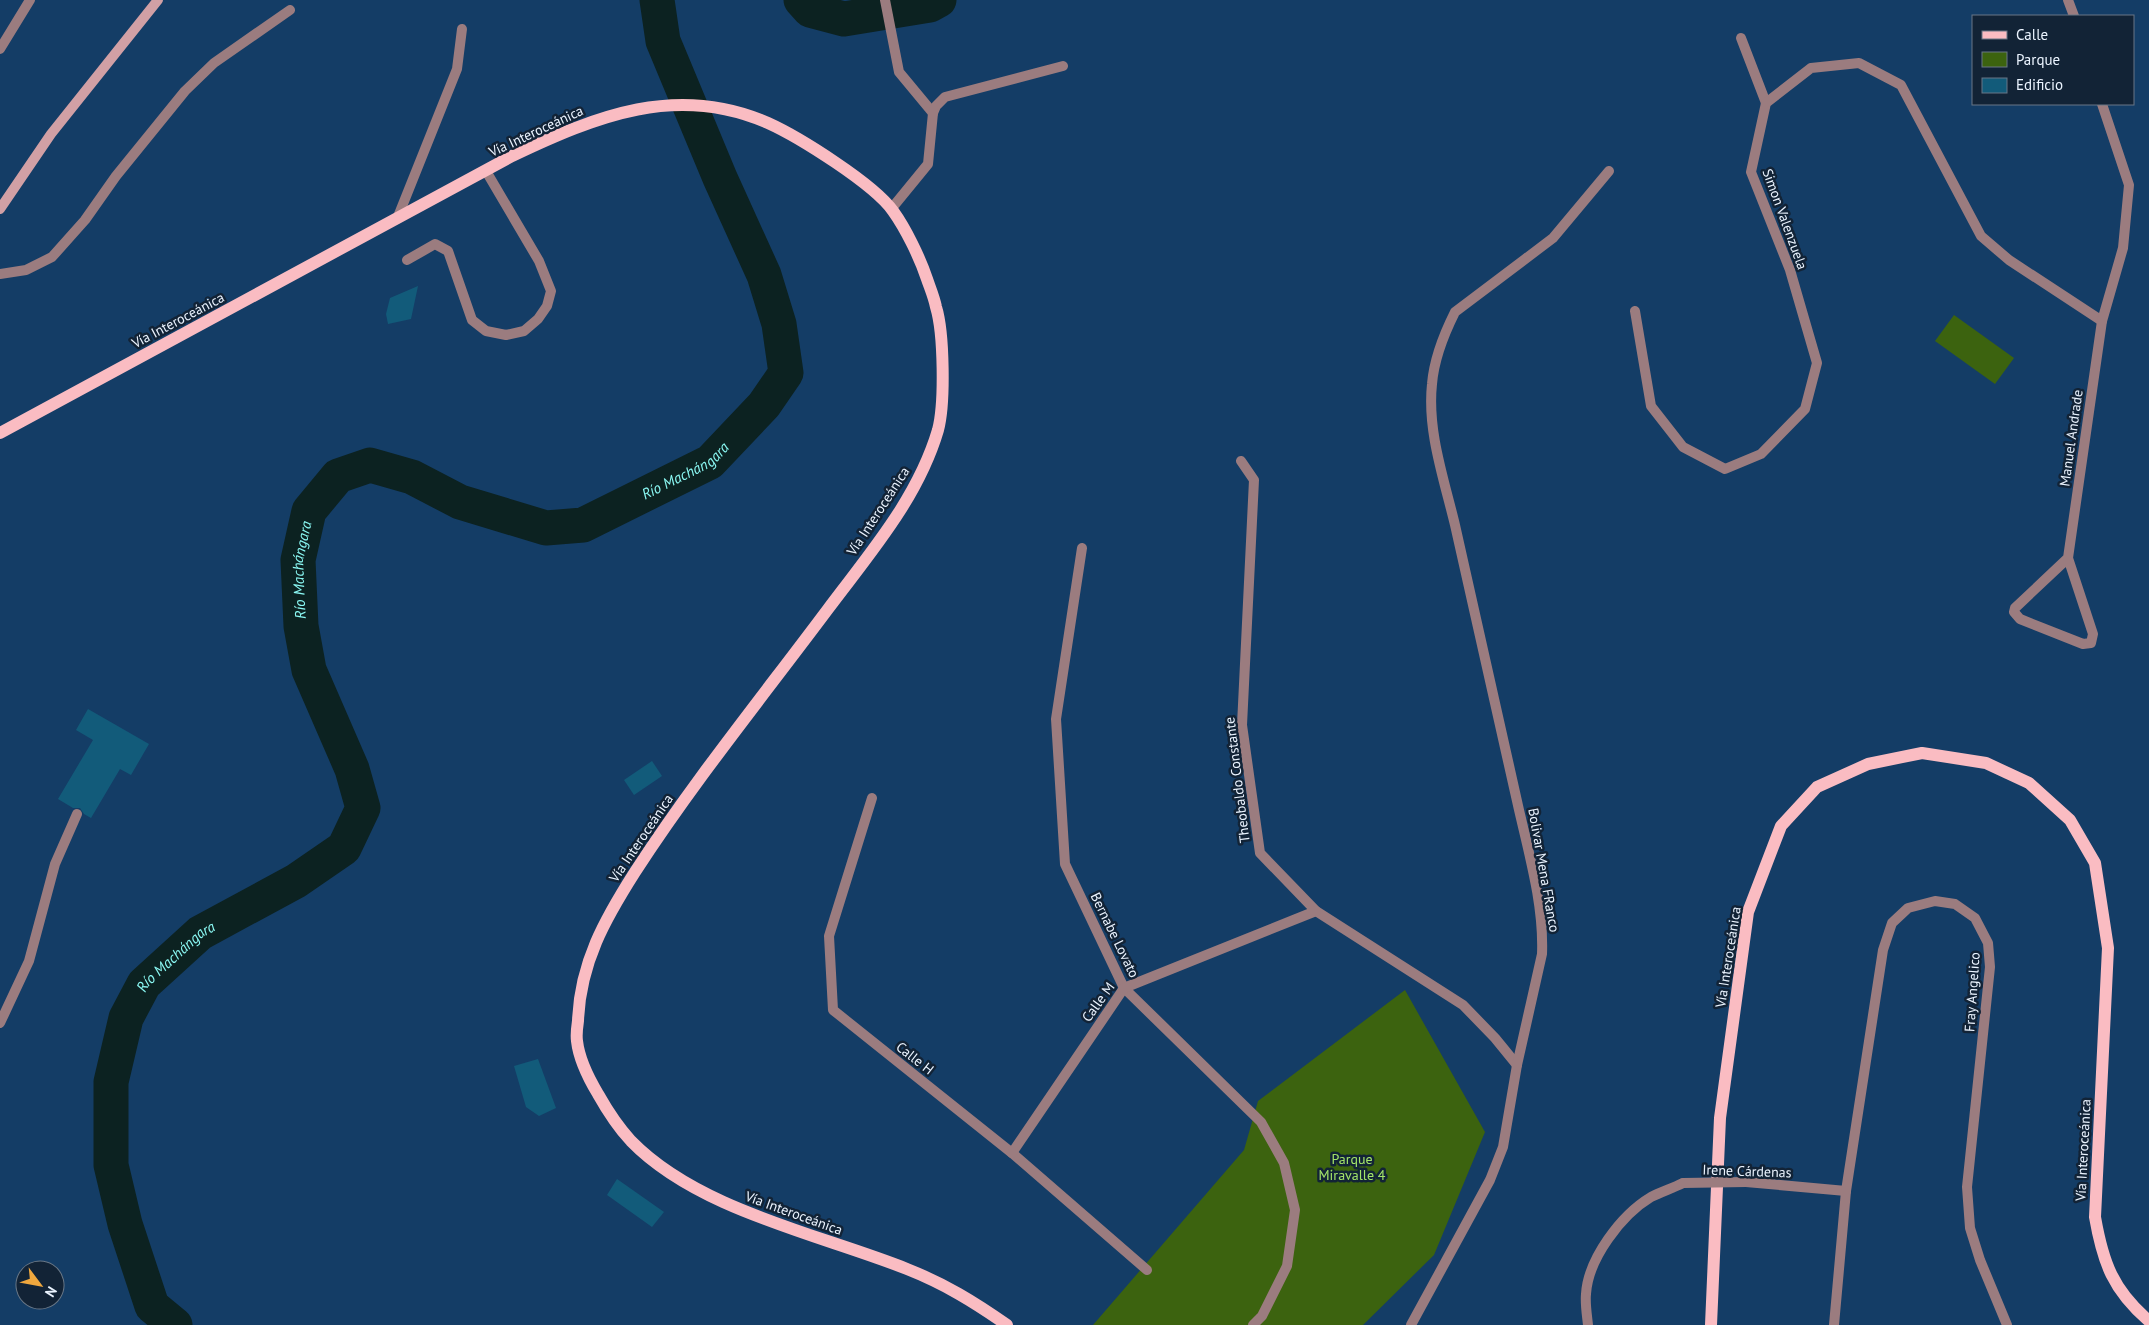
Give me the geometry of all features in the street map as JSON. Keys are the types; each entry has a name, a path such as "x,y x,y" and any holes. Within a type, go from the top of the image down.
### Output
{"main road":[{"name":"Vía Interoceánica","path":"0,433 512,156 568,129 618,112 668,105 711,106 745,113 778,128 858,178 892,208 922,265 938,311 943,374 939,426 936,434 917,483 881,538 662,831 611,910 587,962 578,1002 577,1041 589,1080 608,1111 631,1141 668,1171 731,1206 926,1278 962,1294 1007,1325"},
{"name":"Vía Interoceánica","path":"1711,1325 1720,1118 1748,912 1781,826 1817,787 1868,764 1922,753 1986,763 2029,783 2070,820 2094,863 2108,948 2095,1217 2101,1250 2115,1284 2149,1321"}],"street":[{"path":"0,49 30,0"},
{"path":"0,209 51,134 158,0"},
{"path":"885,0 899,72 933,113"},
{"path":"2068,0 2074,15"},
{"path":"0,274 26,270 52,257 85,220 116,176 185,91 214,63 290,10"},
{"path":"397,219 457,69 462,29"},
{"path":"1741,38 1766,103 1811,68 1859,63 1900,85 1981,236 2010,260 2102,321 2123,248 2129,185 2102,105"},
{"path":"892,208 928,164 933,113 936,106 945,97 1063,66"},
{"name":"Simon Valenzuela","path":"1635,311 1651,406 1683,447 1725,469 1761,454 1805,409 1817,363 1790,270 1751,172 1766,103"},
{"path":"407,260 435,244 448,251 472,320 486,332 506,335 524,331 538,318 548,306 551,291 539,261 486,171"},
{"name":"Bolivar Mena FRanco","path":"1411,1325 1490,1180 1503,1147 1517,1065 1542,954 1542,927 1537,892 1433,432 1431,384 1436,361 1455,312 1553,238 1609,172"},
{"name":"Manuel Andrade","path":"2068,558 2102,321"},
{"name":"Theobaldo Constante","path":"1241,461 1254,480 1242,725 1260,853 1316,911 1463,1005 1495,1038 1517,1065"},
{"name":"Bernabe Lovato","path":"1082,548 1056,719 1065,864 1124,988 1261,1122 1284,1163 1296,1210 1287,1266 1262,1316 1253,1325"},
{"path":"2068,558 2093,634 2090,643 2087,644 2020,618 2014,612 2015,608 2068,558"},
{"name":"Calle H","path":"872,798 829,936 833,1010 1012,1153 1147,1270"},
{"path":"0,1023 29,961 55,864 77,814"},
{"name":"Fray Angelico","path":"1834,1325 1846,1191 1883,950 1892,923 1908,908 1935,901 1955,904 1975,918 1988,943 1990,967 1967,1187 1970,1228 1980,1260 2007,1325"},
{"name":"Calle M","path":"1012,1153 1124,988 1316,911"},
{"name":"Irene Cárdenas","path":"1588,1325 1586,1293 1596,1260 1608,1238 1626,1217 1651,1198 1683,1183 1746,1182 1846,1191"}],"green space":[{"path":"1954,315 2014,358 1995,384 1935,341"},
{"name":"Parque Miravalle 4","path":"1405,990 1485,1132 1434,1255 1363,1325 1093,1325 1244,1150 1258,1101"}],"building":[{"path":"418,286 411,319 388,324 386,314 390,298"},
{"path":"88,709 149,744 131,775 120,769 91,818 84,814 80,808 73,808 58,799 93,740 76,730"},
{"path":"652,761 662,776 634,795 624,780"},
{"path":"538,1059 556,1108 539,1116 526,1107 514,1066"},
{"path":"617,1179 664,1212 652,1227 607,1195"}],"waterway":[{"name":"Río Machángara","path":"175,1325 152,1306 125,1224 111,1165 111,1082 126,1018 144,984 200,933 296,881 344,848 363,808 352,769 309,670 301,626 298,560 309,511 338,476 370,465 412,477 460,502 546,528 583,525 710,462 764,405 786,373 779,324 764,275 720,178 663,41 657,0"},
{"name":"Río Machángara","path":"801,0 810,10 844,19 930,5 939,0"}]}
